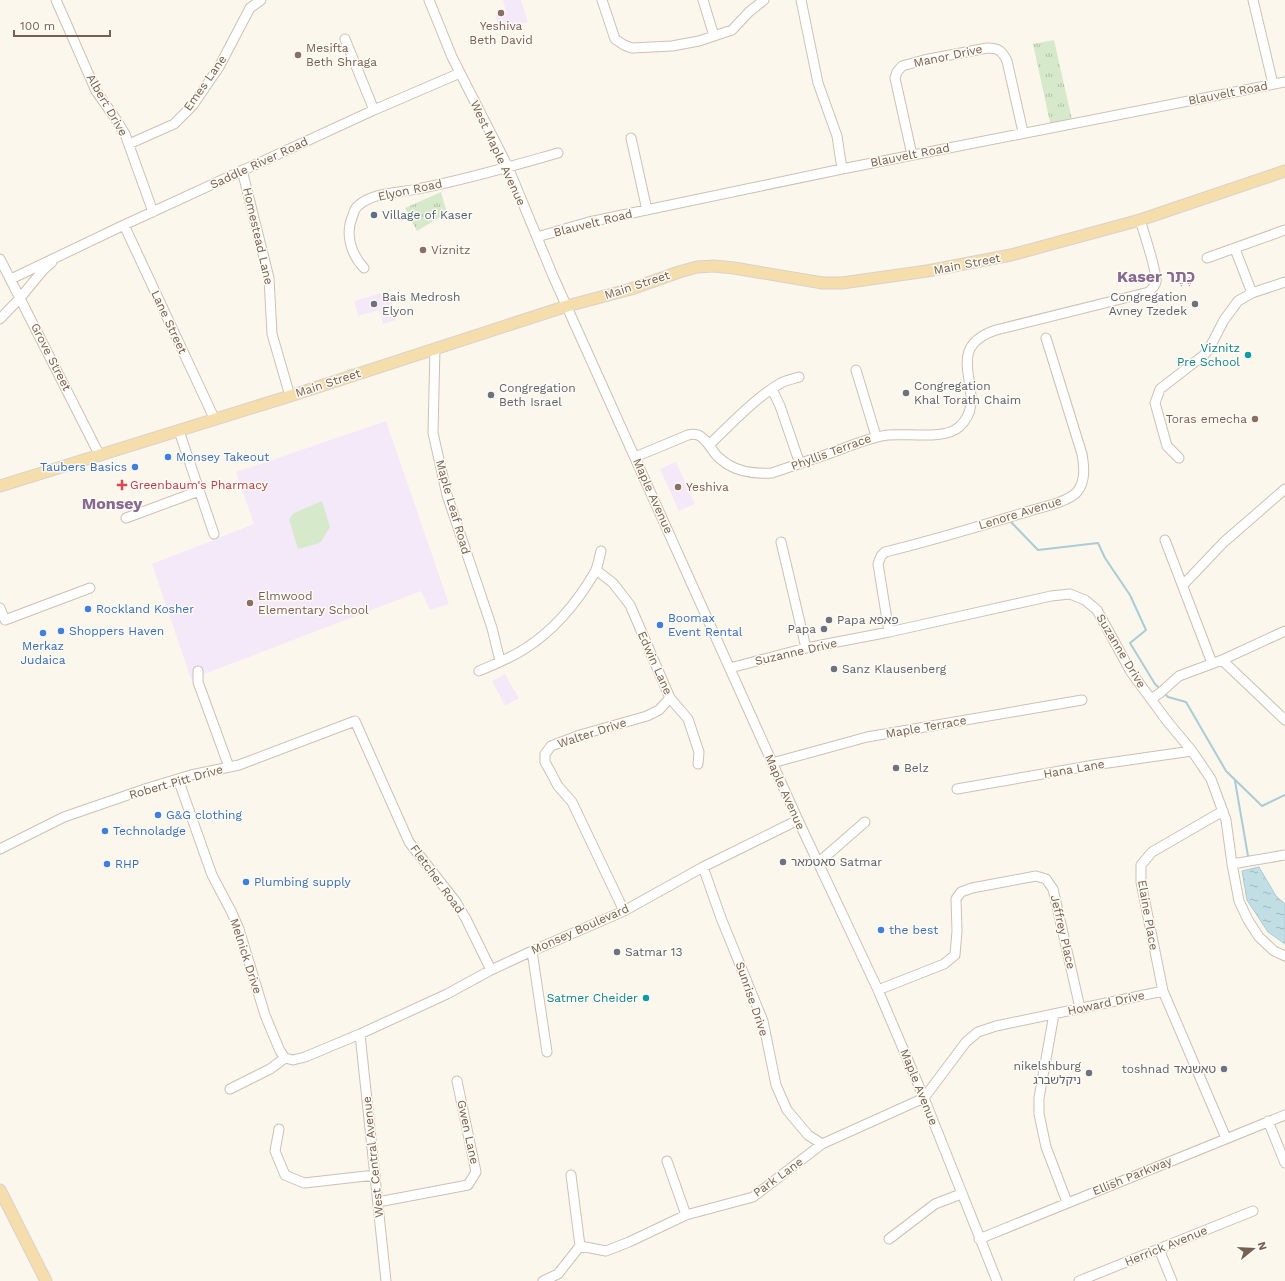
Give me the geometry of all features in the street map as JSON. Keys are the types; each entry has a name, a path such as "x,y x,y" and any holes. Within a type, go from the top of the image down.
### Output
{"main road":[{"name":"Main Street","path":"0,486 215,420 567,306 697,267 714,266 734,268 823,283 842,283 927,271 1011,255 1140,220 1285,171"},
{"path":"0,1190 46,1281"}],"street":[{"name":"Albert Drive","path":"56,0 96,91 125,134 153,212"},
{"name":"Emes Lane","path":"129,144 174,124 193,105 219,67 250,8 261,0"},
{"name":"West Maple Avenue","path":"429,0 452,57 508,167 567,306"},
{"path":"602,0 615,39 632,48 672,46 699,41 732,30 749,12 764,0"},
{"path":"703,0 714,36"},
{"path":"801,0 818,82 837,136 842,169"},
{"path":"1253,0 1273,84"},
{"path":"345,38 374,110"},
{"name":"Manor Drive","path":"912,155 895,78 897,72 902,66 924,60 987,48 998,48 1004,53 1007,61 1023,132"},
{"name":"Saddle River Road","path":"11,279 242,170 460,73"},
{"name":"Blauvelt Road","path":"537,237 589,222 842,169 1023,132 1285,82"},
{"path":"631,138 647,210"},
{"name":"Elyon Road","path":"364,268 352,252 349,230 350,223 358,205 379,196 417,189 558,153"},
{"name":"Homestead Lane","path":"242,170 269,278 272,334 290,396"},
{"name":"Phyllis Terrace","path":"635,456 688,435 698,435 709,445 717,456 727,464 744,472 757,474 772,472 800,464 876,436 911,434 934,435 952,432 966,419 972,404 972,395 966,362 968,354 977,339 985,334 1044,317 1149,292 1152,289 1156,281 1156,276 1140,220"},
{"name":"Lane Street","path":"124,225 215,420"},
{"path":"1206,258 1235,249 1285,230"},
{"path":"1235,249 1252,293"},
{"name":"Saddle River Road","path":"0,319 44,269 60,255"},
{"name":"Grove Street","path":"0,259 100,456"},
{"path":"1179,458 1167,446 1156,403 1160,389 1204,355 1209,349 1224,320 1238,301 1252,293 1285,282"},
{"name":"Maple Avenue","path":"567,306 772,763 878,990 924,1098 961,1194 997,1281"},
{"name":"Lenore Avenue","path":"889,632 878,564 881,556 885,552 982,525 1063,500 1077,492 1082,484 1084,467 1082,454 1046,338"},
{"name":"Maple Leaf Road","path":"435,348 433,433 448,495 492,628 500,661"},
{"path":"856,370 876,436"},
{"path":"709,445 772,389 782,383 798,377"},
{"path":"772,389 780,406 800,464"},
{"path":"179,431 214,534"},
{"path":"126,518 199,491"},
{"path":"1183,585 1224,542 1284,493"},
{"path":"1165,540 1212,663"},
{"path":"781,542 806,648"},
{"path":"479,671 526,648 548,632 576,601 596,570 601,551"},
{"name":"Edwin Lane","path":"596,570 613,583 630,605 670,698 688,719 699,752 698,764"},
{"path":"0,608 5,620 90,588"},
{"name":"Suzanne Drive","path":"730,668 806,648 889,632 1051,596 1070,594 1085,600 1097,610 1131,672 1167,722 1192,751 1211,779 1226,820 1239,901 1248,920 1259,937 1274,951 1285,956"},
{"path":"1151,699 1163,691 1179,676 1222,660 1285,631"},
{"path":"1222,660 1285,720"},
{"path":"198,671 198,682 229,767"},
{"name":"Walter Drive","path":"624,911 572,802 558,786 545,762 545,754 551,746 580,735 648,716 659,710 670,698"},
{"name":"Maple Terrace","path":"772,763 868,737 1082,700"},
{"name":"Robert Pitt Drive","path":"0,849 64,817 178,779 241,764 356,721"},
{"name":"Fletcher Road","path":"356,721 409,842 456,902 491,970"},
{"name":"Hana Lane","path":"957,789 1094,765 1192,751"},
{"name":"Melnick Drive","path":"178,779 212,875 239,929 265,1015 280,1051 285,1058"},
{"name":"Elaine Place","path":"1163,991 1141,882 1142,865 1152,852 1223,811"},
{"name":"Monsey Boulevard","path":"360,1034 447,994 532,950 624,911 704,867 798,820"},
{"path":"818,862 865,822"},
{"path":"1232,864 1285,855"},
{"name":"Sunrise Drive","path":"704,867 721,918 763,1021 776,1084 787,1110 808,1135 822,1144"},
{"name":"Jeffrey Place","path":"878,990 944,964 955,955 957,931 956,899 961,892 972,888 1036,876 1046,879 1053,889 1080,1008"},
{"path":"532,950 547,1052"},
{"path":"1163,991 1226,1138"},
{"name":"Howard Drive","path":"924,1098 966,1042 978,1032 996,1026 1163,991"},
{"path":"1054,1014 1039,1098 1039,1114 1046,1147 1067,1202"},
{"path":"230,1089 270,1069 285,1058 293,1060 305,1057 360,1034"},
{"name":"West Central Avenue","path":"360,1034 386,1281"},
{"name":"Gwen Lane","path":"378,1202 468,1185 476,1172 457,1081"},
{"name":"Park Lane","path":"580,1246 606,1251 629,1242 686,1215 753,1197 822,1144 924,1098"},
{"name":"Ellish Parkway","path":"979,1239 1067,1202 1285,1115"},
{"path":"1268,1122 1285,1163"},
{"path":"279,1129 275,1152 285,1175 304,1183 375,1175"},
{"path":"667,1161 686,1215"},
{"path":"543,1281 558,1274 580,1246 571,1175"},
{"path":"889,1239 935,1204 961,1194"},
{"name":"Herrick Avenue","path":"1079,1281 1254,1211"},
{"path":"1159,1249 1172,1281"}],"shaded area":[{"path":"503,0 521,0 528,22 499,30 495,15 506,12"},
{"path":"389,291 396,320 383,324 379,310 358,316 354,301"},
{"path":"386,421 449,604 430,610 421,591 191,679 152,564 254,524 236,472"},
{"name":"Yeshiva","path":"676,462 695,504 679,511 660,469"},
{"path":"505,674 519,698 505,706 492,681"}],"green space":[{"path":"1054,40 1073,124 1051,127 1033,44"},
{"path":"441,192 447,213 417,231 405,208"},
{"path":"322,501 330,527 320,543 298,549 289,519 294,513"}],"water":[{"path":"1259,867 1276,896 1285,904 1285,944 1268,932 1247,900 1242,871"}],"waterway":[{"path":"1010,521 1038,550 1098,543 1105,558 1130,595 1146,630 1130,643 1155,684 1160,689"},
{"path":"1165,694 1168,697 1186,702 1226,771 1262,806 1285,795"},
{"path":"1235,781 1248,856"}],"place":[{"name":"Yeshiva Beth David","path":"501,13"},
{"name":"Mesifta Beth Shraga","path":"298,55"},
{"name":"Village of Kaser","path":"374,215"},
{"name":"Viznitz","path":"423,250"},
{"name":"Bais Medrosh Elyon","path":"374,304"},
{"name":"Congregation Avney Tzedek","path":"1195,304"},
{"name":"Viznitz Pre School","path":"1248,355"},
{"name":"Congregation Khal Torath Chaim","path":"906,393"},
{"name":"Congregation Beth Israel","path":"491,395"},
{"name":"Toras emecha","path":"1255,419"},
{"name":"Monsey Takeout","path":"168,457"},
{"name":"Taubers Basics","path":"135,467"},
{"name":"Greenbaum's Pharmacy","path":"122,485"},
{"name":"Yeshiva","path":"678,487"},
{"name":"Elmwood Elementary School","path":"250,603"},
{"name":"Rockland Kosher","path":"88,609"},
{"name":"Papa פאפא","path":"829,620"},
{"name":"Boomax Event Rental","path":"660,625"},
{"name":"Papa","path":"824,629"},
{"name":"Shoppers Haven","path":"61,631"},
{"name":"Merkaz Judaica","path":"43,633"},
{"name":"Sanz Klausenberg","path":"834,669"},
{"name":"Belz","path":"896,768"},
{"name":"G&G clothing","path":"158,815"},
{"name":"Technoladge","path":"105,831"},
{"name":"סאטמאר Satmar","path":"783,862"},
{"name":"RHP","path":"107,864"},
{"name":"Plumbing supply","path":"246,882"},
{"name":"the best","path":"881,930"},
{"name":"Satmar 13","path":"617,952"},
{"name":"Satmer Cheider","path":"646,998"},
{"name":"toshnad טאשנאד","path":"1224,1069"},
{"name":"nikelshburg ניקלשברג","path":"1089,1073"}],"district":[{"name":"Kaser כֶּתֶר","path":"1156,276"},
{"name":"Monsey","path":"112,503"}]}
